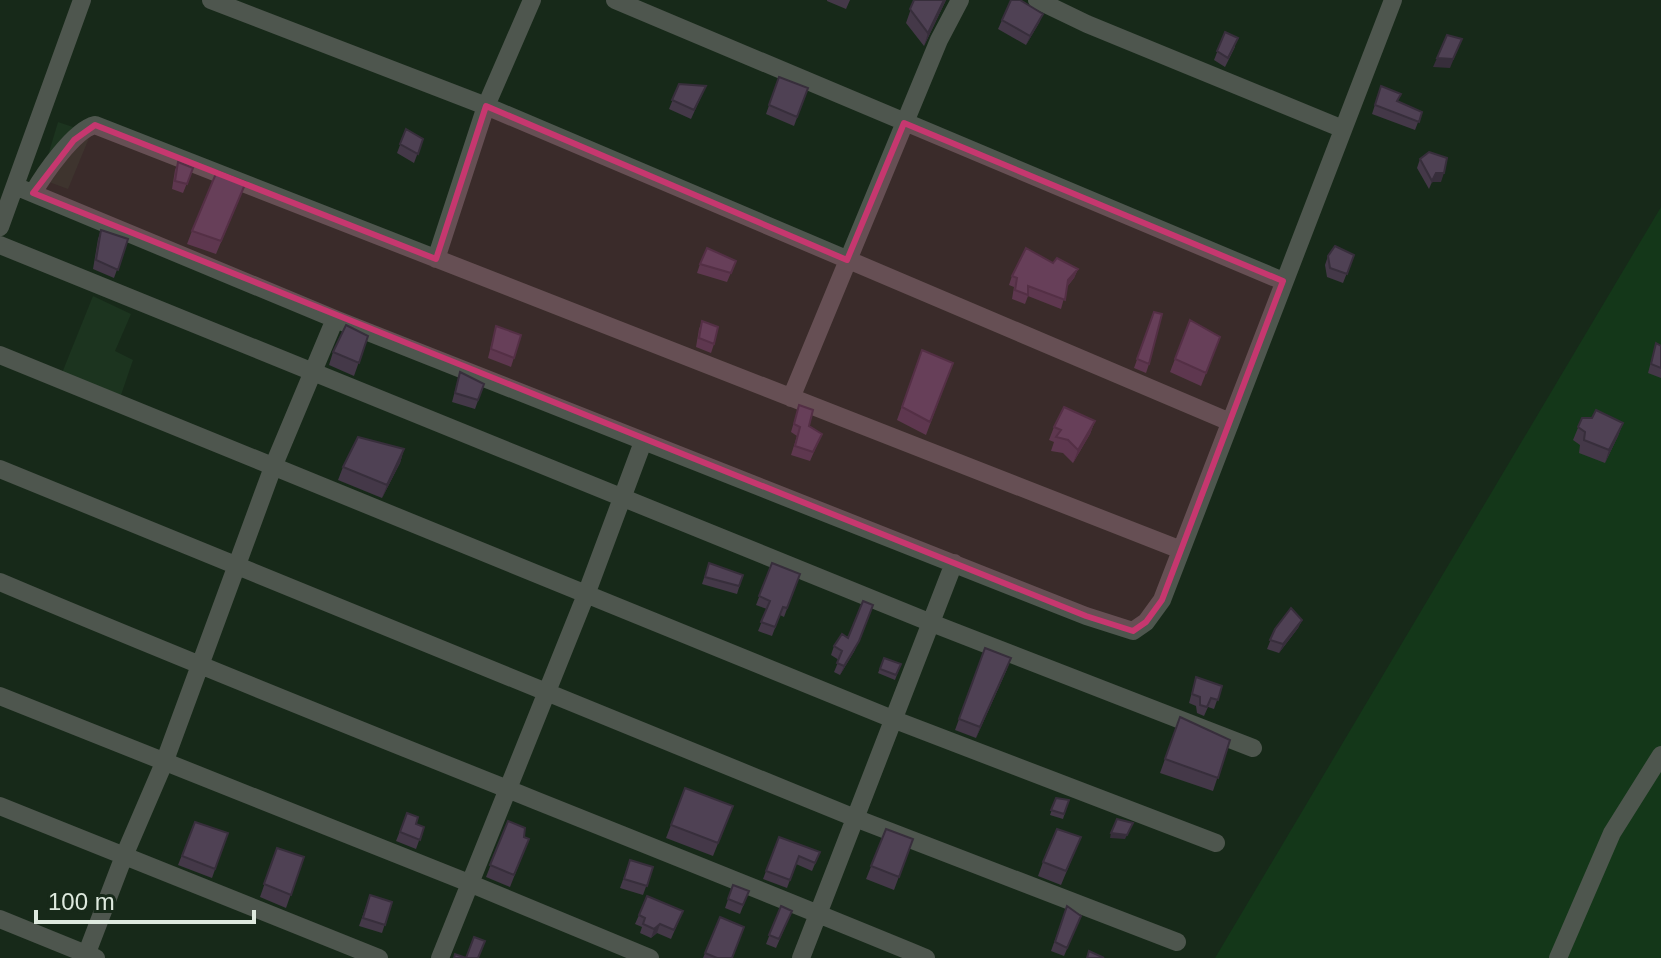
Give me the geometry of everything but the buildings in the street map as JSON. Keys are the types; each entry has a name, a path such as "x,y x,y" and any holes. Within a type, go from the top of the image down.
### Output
{"street":[{"path":"0,227 82,0"},
{"path":"211,0 486,106 1230,422"},
{"path":"436,259 486,106 532,0"},
{"path":"615,0 1283,281"},
{"path":"791,398 939,40 960,0"},
{"path":"1037,0 1087,24 1343,129"},
{"path":"15,186 643,442 1086,616 1133,631 1146,622 1162,600 1393,0"},
{"path":"33,193 85,127 95,125 1181,550"},
{"path":"0,245 929,622 1253,748"},
{"path":"0,919 89,957 124,856 164,763 273,467 335,319"},
{"path":"0,355 895,720 1216,843"},
{"path":"440,958 587,592 643,442"},
{"path":"0,469 855,818 1177,942"},
{"path":"801,958 954,563"},
{"path":"0,582 198,666 926,958"},
{"path":"0,696 650,958"},
{"path":"1558,958 1612,833 1661,755"},
{"path":"0,806 379,958"}],"highlighted area":[{"path":"486,106 847,260 904,123 1283,281 1162,600 1146,622 1133,631 1086,616 33,193 74,140 95,125 436,259"}],"shaded area":[{"path":"58,122 91,133 68,189 41,179"},
{"path":"1661,207 1661,958 1215,958"},
{"path":"93,296 131,314 115,351 133,360 121,395 62,373"}]}
